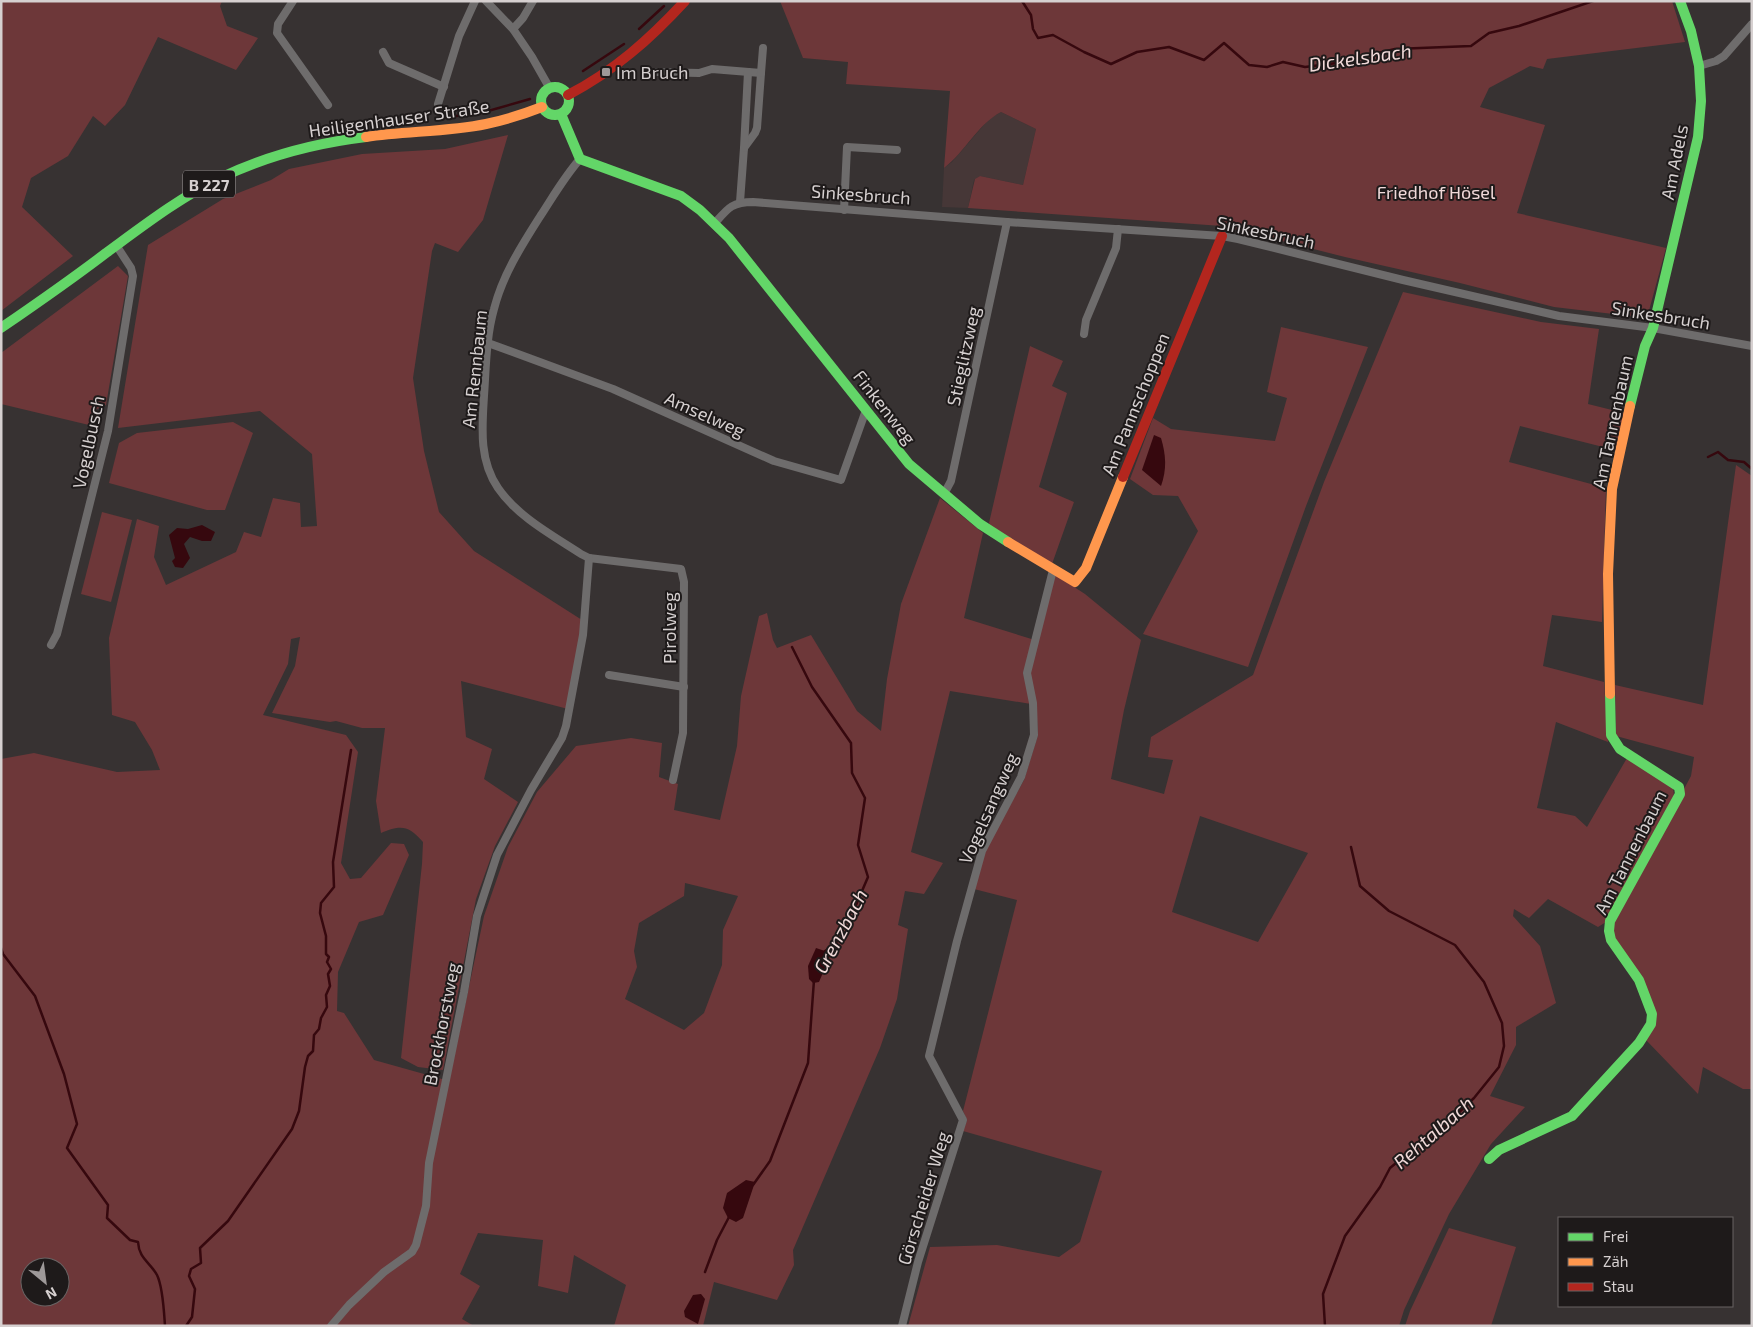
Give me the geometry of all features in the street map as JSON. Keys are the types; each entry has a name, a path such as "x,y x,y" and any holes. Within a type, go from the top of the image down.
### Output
{"street":[{"path":"293,1 278,24 278,33 328,104"},
{"path":"438,104 459,36 475,1"},
{"path":"486,1 513,29 549,87"},
{"path":"513,29 533,1"},
{"path":"568,95 621,62 659,29 685,1"},
{"name":"Am Adels","path":"1653,328 1698,137 1701,101 1699,66 1691,31 1680,1"},
{"path":"1699,66 1716,61 1724,56 1752,24"},
{"path":"744,148 757,128 763,48"},
{"path":"383,52 389,63 444,87"},
{"path":"656,72 699,74 712,69 761,73"},
{"path":"715,223 730,206 740,202 748,72"},
{"path":"549,87 560,87 568,95 569,106 561,114 555,116 549,114 542,107 541,96 549,87"},
{"name":"Heiligenhauser Straße","path":"1,328 116,245 194,192 235,171 277,155 313,145 352,138 459,129 530,113 542,107"},
{"path":"561,114 580,159"},
{"path":"844,210 847,148 897,150"},
{"name":"Finkenweg","path":"580,159 689,200 729,238 909,464 986,528 1052,570 1075,582"},
{"name":"Am Rennbaum","path":"580,159 568,172 528,235 502,281 493,310 488,343 481,436 486,462 498,488 518,511 581,554 589,558 681,570"},
{"name":"Sinkesbruch","path":"740,202 1238,238 1403,280 1559,316 1653,328 1752,346"},
{"name":"Stieglitzweg","path":"944,494 951,481 1007,222"},
{"path":"1084,334 1086,320 1116,248 1118,229"},
{"name":"Am Pannschoppen","path":"1075,582 1086,568 1222,236"},
{"name":"Vogelbusch","path":"51,645 57,634 108,431 133,276 131,268 116,245"},
{"name":"Am Tannenbaum","path":"1489,1159 1498,1150 1572,1116 1639,1043 1651,1024 1652,1014 1639,980 1611,940 1609,931 1610,921 1680,794 1679,787 1620,749 1611,735 1608,574 1612,489 1646,346 1653,328"},
{"name":"Amselweg","path":"488,343 613,389 774,462 842,480 866,410"},
{"name":"Brockhorstweg","path":"331,1326 384,1272 412,1252 416,1245 426,1206 428,1163 464,992 477,916 497,854 562,738 570,710 583,635 589,558"},
{"name":"Pirolweg","path":"673,780 683,733 684,582 681,570"},
{"name":"Vogelsangweg","path":"957,940 982,851 1021,777 1034,736 1034,703 1027,672 1052,570"},
{"name":"Pirolweg","path":"609,675 684,687"},
{"name":"Görscheider Weg","path":"902,1326 918,1262 963,1120 929,1056 957,940"}],"shaded area":[{"path":"1001,112 1036,129 1023,185 980,176 974,180 968,208 942,207 944,168 952,162 989,119"},
{"path":"1154,435 1161,438 1165,456 1165,468 1161,486 1142,470"},
{"path":"202,525 215,532 211,541 202,541 190,537 184,544 190,558 183,568 175,567 172,561 175,558 169,535 177,528 188,529"},
{"path":"816,948 825,951 830,956 819,982 813,983 809,979 808,966"},
{"path":"746,1180 755,1182 743,1218 736,1222 728,1218 723,1208 727,1193"},
{"path":"701,1294 705,1299 698,1324 685,1317 684,1311 693,1295"}],"green space":[{"path":"1,1 222,1 220,6 227,26 258,38 236,70 158,37 125,105 105,126 93,116 68,156 31,178 22,207 73,256 1,311"},
{"name":"Friedhof Hösel","path":"780,1 1672,1 1685,42 1547,59 1543,69 1530,66 1489,88 1480,107 1545,125 1517,213 1666,248 1647,318 1554,307 1222,226 968,208 975,179 980,176 1023,185 1036,129 1001,112 985,124 944,168 950,91 846,84 848,62 803,58"},
{"path":"508,135 483,220 458,252 435,243 432,251 413,378 424,451 439,512 474,551 582,620 568,709 461,681 466,737 492,749 484,779 518,802 495,846 476,899 443,1070 418,1067 401,1058 423,842 413,832 404,828 381,833 376,801 385,728 362,728 336,721 330,722 272,713 295,666 300,637 291,639 288,664 263,715 346,735 358,752 341,863 350,879 361,878 391,843 404,844 409,855 383,915 359,922 338,972 337,1011 344,1013 374,1060 449,1081 484,916 508,847 537,792 576,746 631,738 662,743 659,777 678,784 674,810 720,820 737,746 741,696 759,616 767,613 773,640 777,648 811,635 857,711 881,731 887,679 901,604 940,498 983,533 964,618 1038,641 1054,574 1085,594 1141,640 1124,710 1111,779 1164,794 1173,760 1148,757 1151,737 1253,675 1324,482 1403,292 1541,322 1599,329 1588,404 1624,413 1615,450 1520,426 1509,462 1606,488 1602,622 1552,615 1543,666 1604,682 1608,742 1556,722 1537,808 1575,816 1587,827 1627,758 1673,788 1674,796 1606,922 1598,927 1548,899 1529,918 1514,909 1513,916 1540,946 1556,1003 1516,1027 1516,1045 1490,1096 1525,1107 1491,1144 1449,1214 1404,1310 1399,1326 908,1326 930,1247 997,1245 1059,1257 1080,1242 1102,1171 963,1131 967,1120 963,1111 1017,900 974,889 984,852 1024,780 1038,735 1036,703 1031,704 950,691 911,852 943,863 924,894 905,891 898,925 908,929 897,999 880,1048 793,1250 794,1265 777,1300 714,1282 703,1326 614,1326 626,1285 574,1255 568,1293 538,1286 543,1240 478,1233 460,1274 480,1286 462,1319 474,1326 1,1326 1,759 34,753 117,772 160,770 152,750 135,722 112,715 109,638 137,519 159,526 154,557 166,585 236,552 244,532 261,537 273,498 300,503 301,527 317,526 312,454 260,411 118,428 148,245 223,199 271,180 289,169 362,154 445,149","holes":["1200,816 1308,853 1258,942 1172,912","685,883 738,896 723,930 722,965 704,1013 684,1030 625,999 637,967 634,951 639,923 684,896"]},
{"path":"118,266 128,276 106,405 95,410 89,425 1,404 1,353"},
{"path":"1281,327 1368,347 1306,506 1248,667 1143,634 1198,531 1178,496 1153,495 1130,479 1153,418 1171,429 1275,441 1287,398 1267,392"},
{"path":"1030,346 1063,361 1052,386 1067,393 1039,487 1074,502 1052,564 990,526 989,523"},
{"path":"233,422 253,433 225,510 207,510 109,483 119,443 137,433"},
{"path":"1736,465 1752,476 1752,1089 1743,1089 1703,1067 1698,1094 1646,1040 1654,1019 1617,947 1612,930 1616,915 1691,776 1694,757 1616,736 1615,685 1703,705"},
{"path":"102,512 132,520 111,602 81,594"},
{"path":"1449,1228 1516,1247 1491,1326 1405,1326 1410,1311"}],"waterway":[{"name":"Dickelsbach","path":"1022,1 1031,15 1033,29 1038,38 1053,35 1111,64 1137,52 1169,47 1204,60 1224,43 1249,65 1267,67 1283,62 1305,67 1337,63 1395,49 1471,46 1489,33 1519,26 1593,1"},
{"name":"Dickelsbach","path":"639,29 664,6"},
{"name":"Dickelsbach","path":"583,71 624,44"},
{"name":"Dickelsbach","path":"440,118 481,113 530,99"},
{"path":"1708,457 1718,452 1728,460 1744,462 1752,469"},
{"name":"Grenzbach","path":"792,647 812,687 851,743 852,773 865,798 858,845 868,877 856,905 840,928 836,944 825,951 824,954"},
{"path":"186,1326 192,1317 195,1289 189,1276 191,1269 201,1263 200,1248 228,1221 292,1129 299,1111 305,1067 308,1056 313,1051 314,1035 319,1029 321,1018 327,1007 326,995 330,986 328,974 331,969 327,962 329,957 326,954 326,936 320,913 321,903 334,887 333,862 351,750"},
{"name":"Rehtalbach","path":"1325,1326 1323,1294 1345,1236 1380,1187 1390,1168 1418,1145 1433,1137 1474,1098 1499,1067 1504,1046 1502,1023 1484,982 1455,945 1389,911 1360,886 1351,847"},
{"path":"1,948 3,954 35,996 64,1074 77,1124 67,1148 108,1205 107,1218 130,1240 138,1242 140,1253 157,1275 162,1293 165,1326"},
{"name":"Grenzbach","path":"753,1185 770,1161 808,1063 814,980"},
{"name":"Grenzbach","path":"705,1272 717,1240 729,1217"}],"traffic: fast":[{"path":"1630,406 1645,346 1653,328 1698,137 1701,101 1699,66 1691,31 1680,1"},
{"path":"555,87 565,91 569,101 565,111 555,115 545,111 541,101 545,91 555,87"},
{"path":"561,114 580,159 681,196 700,210 729,238 909,464 980,524 1008,542"},
{"path":"1,328 162,213 190,194 220,178 273,157 310,147 366,137"},
{"path":"1489,1159 1499,1150 1572,1116 1639,1043 1651,1024 1652,1014 1639,980 1611,940 1609,931 1610,921 1680,794 1679,787 1620,749 1611,735 1610,694"}],"traffic: slow":[{"path":"366,137 471,127 507,119 542,107"},
{"path":"1610,694 1608,574 1612,489 1630,406"},
{"path":"1008,542 1075,582 1086,568 1123,477"}],"traffic: jam":[{"path":"568,95 601,76 631,53 685,1"},
{"path":"1123,477 1222,236"}],"place":[{"name":"Im Bruch","path":"606,72"}]}
